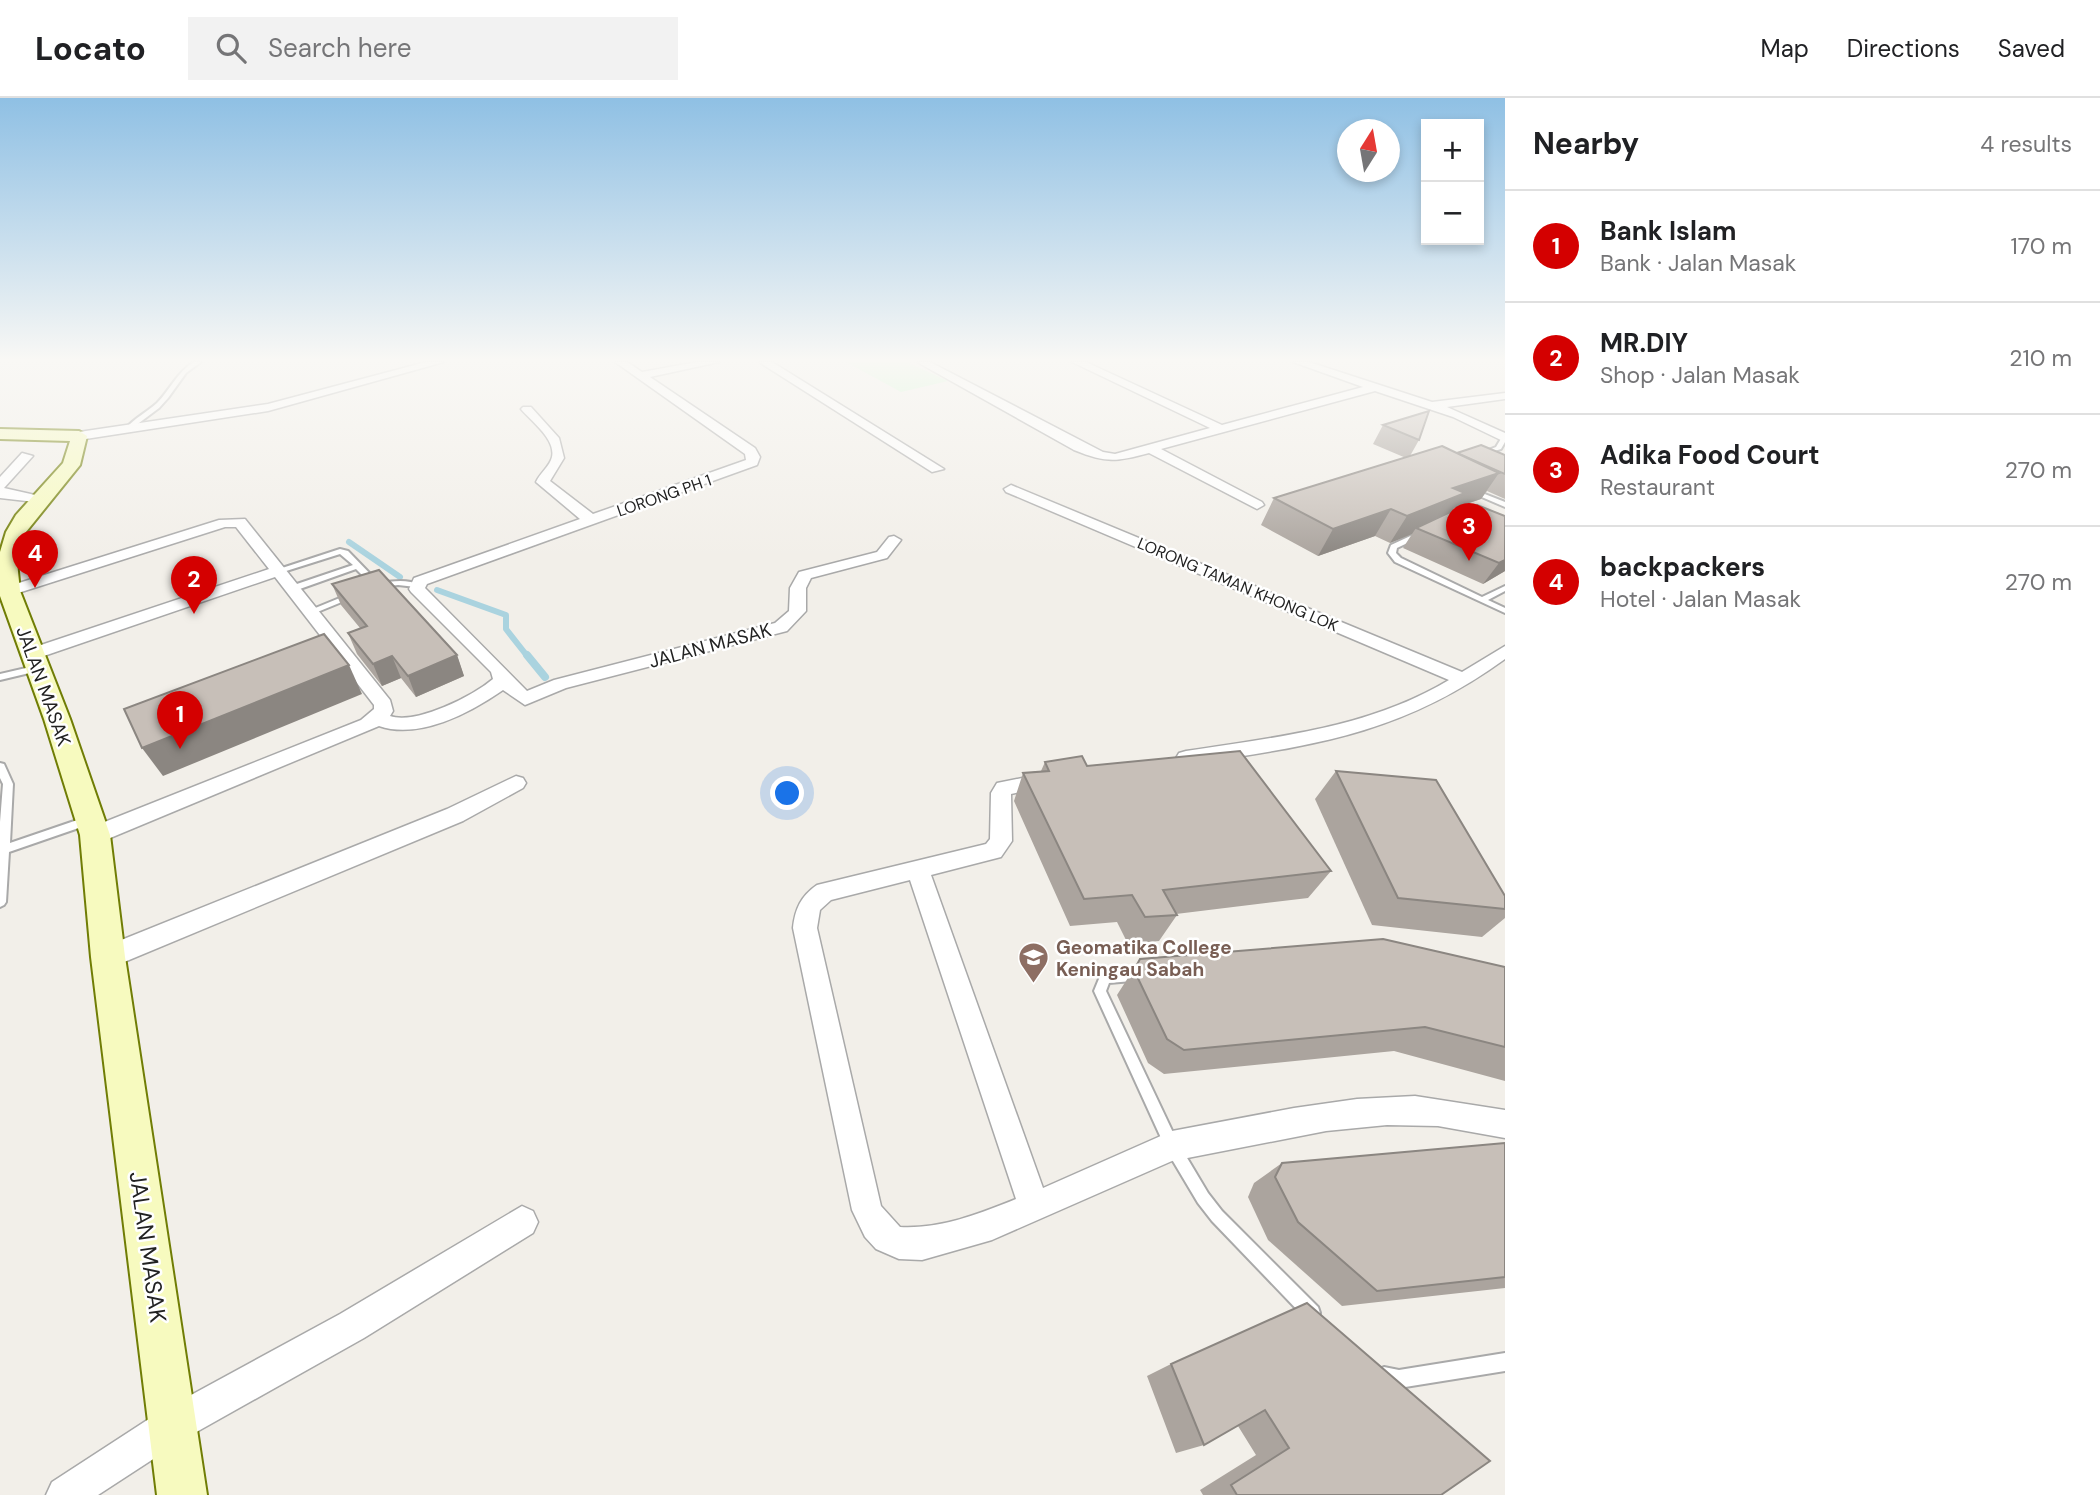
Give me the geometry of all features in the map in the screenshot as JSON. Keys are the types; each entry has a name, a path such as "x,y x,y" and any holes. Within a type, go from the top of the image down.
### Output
{"street":[{"path":"0,433 79,436 134,427"},
{"path":"542,427 555,444 558,453 558,460 546,473 543,482 591,520"},
{"name":"LORONG PH 1","path":"416,585 426,578 743,467 754,459 750,451 715,427"},
{"path":"869,427 937,469"},
{"path":"1042,427 1090,453 1115,458 1153,450 1228,427"},
{"path":"1217,427 1221,429"},
{"path":"1485,427 1504,438"},
{"name":"JALAN MASAK","path":"79,436 77,452 71,465 23,519 9,548 5,592 36,661 93,827 108,957 182,1495"},
{"path":"1153,450 1256,505"},
{"path":"0,485 27,456"},
{"name":"LORONG TAMAN KHONG LOK","path":"1011,489 1465,680"},
{"path":"0,491 5,495 39,500"},
{"path":"5,592 235,521 244,524 383,704 384,711 378,719 93,827"},
{"name":"JALAN MASAK","path":"503,680 525,699 560,684 780,627 796,615 801,600 798,588 805,575 882,555 888,551 894,540"},
{"path":"36,661 280,570"},
{"path":"378,719 404,725 420,721 489,692 503,680 499,670 421,594 416,585"},
{"path":"1160,762 1346,729 1416,705 1465,680 1505,651"},
{"path":"1072,776 1004,788 1001,793 1003,815 999,846 983,854 825,892 812,899 806,910 805,928 867,1210 878,1232 900,1243 929,1246 1034,1207 1172,1146 1348,1116 1412,1110 1443,1111 1505,1124"},
{"path":"108,957 455,814 516,783"},
{"path":"918,870 1034,1207"},
{"path":"65,1495 172,1426 352,1326 522,1222"}],"lane":[{"path":"1469,458 1499,448 1504,438"},
{"path":"1484,454 1505,453"},
{"path":"1484,454 1492,463"},
{"path":"1467,489 1505,505"},
{"path":"1433,530 1394,547 1392,552 1406,565 1505,611"},
{"path":"280,570 340,551 377,586"},
{"path":"294,588 358,566"},
{"path":"366,590 398,583 416,585"},
{"path":"1482,600 1505,588"},
{"path":"312,611 355,595"},
{"path":"0,677 36,661"},
{"path":"0,767 8,784 0,902"},
{"path":"2,850 93,827"},
{"path":"1159,974 1105,978 1100,991 1172,1146 1217,1216 1325,1326"},
{"path":"1370,1369 1379,1375 1399,1379 1505,1362"}],"building":[{"path":"1388,427 1423,427 1419,440"},
{"path":"1481,445 1505,455 1505,474 1457,453"},
{"path":"1442,446 1499,473 1453,488 1465,493 1407,516 1391,509 1333,529 1274,498"},
{"path":"1477,505 1505,516 1505,560 1499,563 1416,528 1448,513"},
{"path":"379,570 457,655 408,676 392,656 373,664 348,633 367,626 332,584"},
{"path":"324,634 349,665 142,748 124,709"},
{"path":"1240,751 1331,871 1163,890 1177,915 1145,917 1132,895 1084,899 1023,773 1049,771 1045,762 1082,756 1087,766"},
{"path":"1336,771 1436,780 1505,896 1505,909 1398,898"},
{"path":"1383,939 1505,967 1505,1047 1425,1027 1184,1050 1167,1039 1134,970 1140,959"},
{"path":"1505,1143 1505,1277 1377,1291 1298,1222 1275,1177 1282,1163"},
{"path":"1307,1303 1490,1461 1441,1495 1237,1495 1231,1485 1289,1448 1265,1410 1204,1445 1171,1364"}],"waterway":[{"path":"349,542 400,577"},
{"path":"437,590 506,615 506,629 528,657"},
{"path":"527,655 545,677"}],"place":[{"name":"Adika Food Court","path":"1469,561"},
{"name":"backpackers","path":"35,588"},
{"name":"MR.DIY","path":"194,614"},
{"name":"Bank Islam","path":"180,749"},
{"name":"Geomatika College Keningau Sabah","path":"1033,985"}]}
